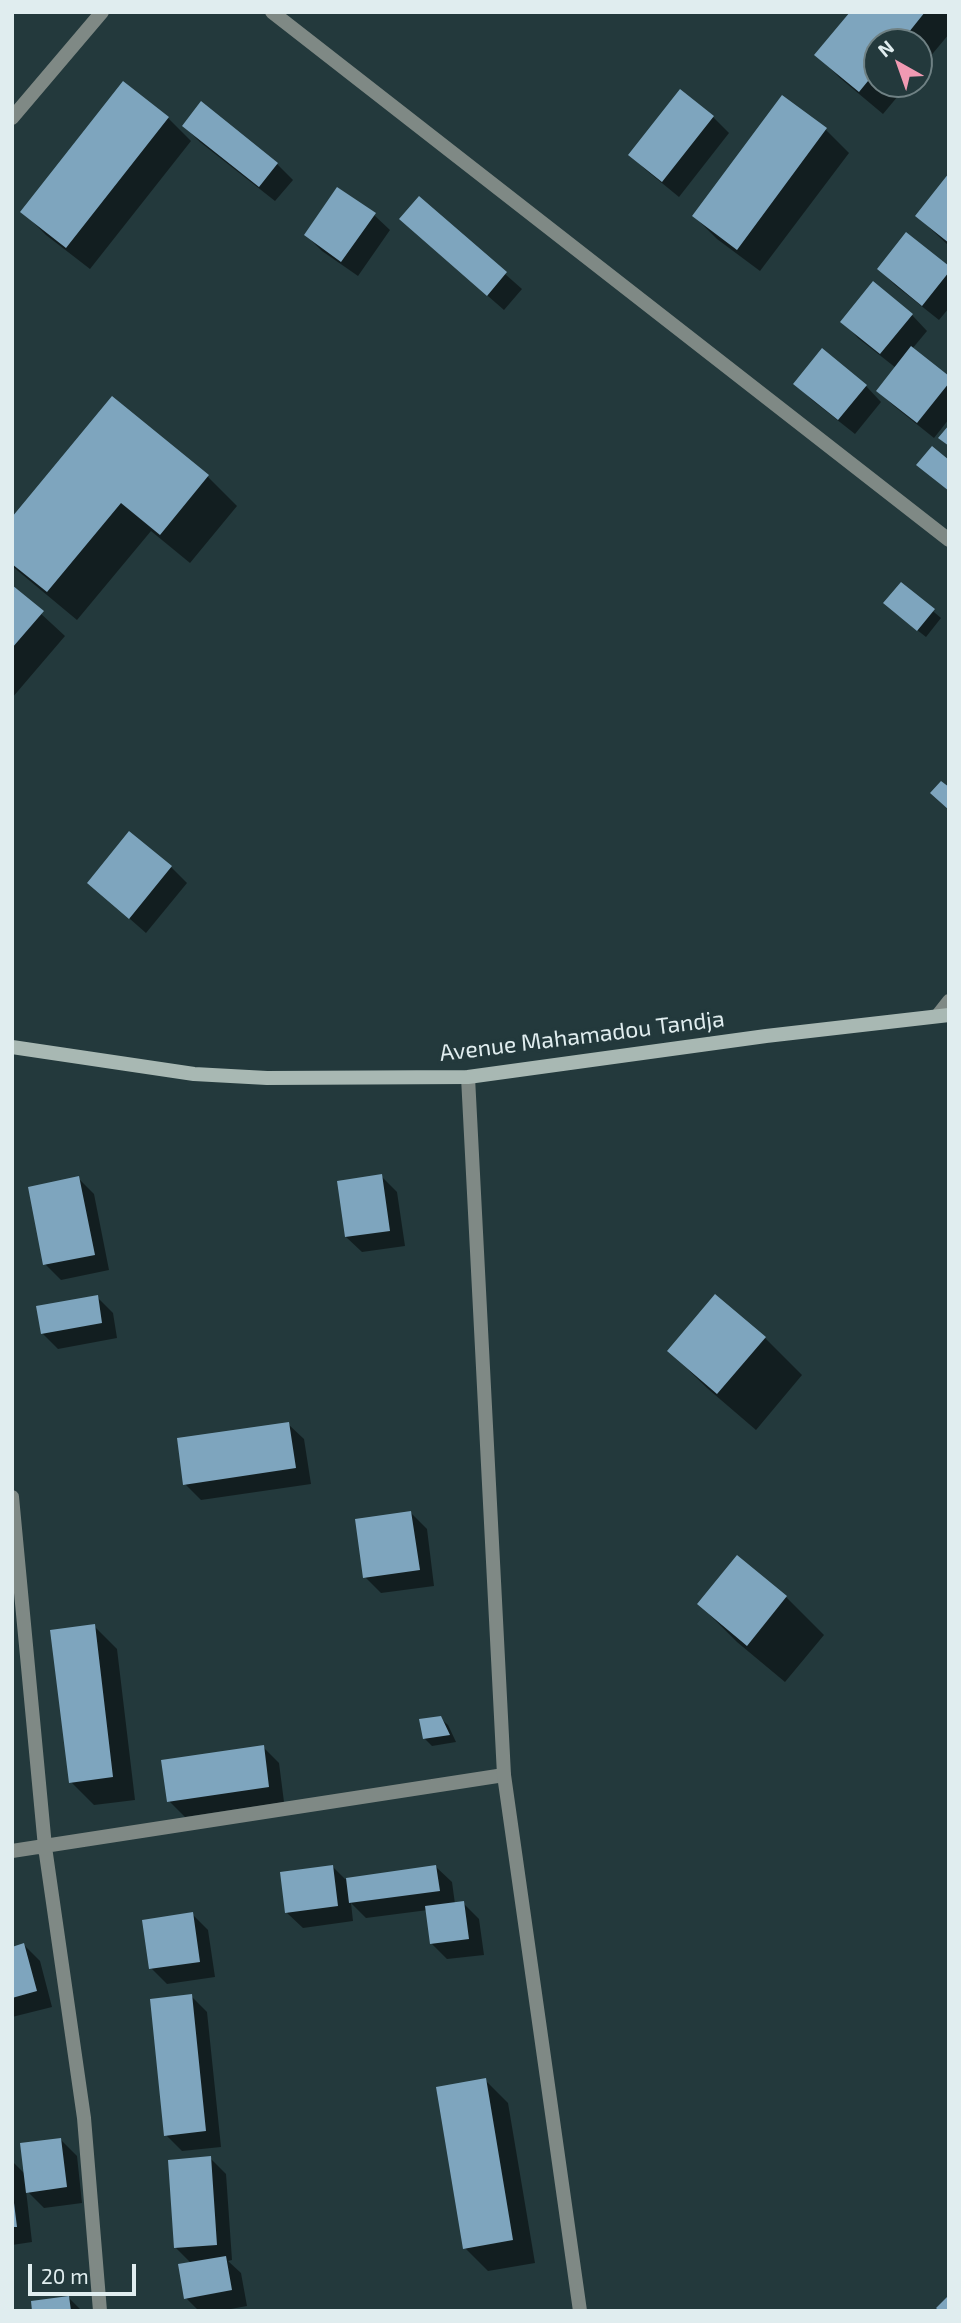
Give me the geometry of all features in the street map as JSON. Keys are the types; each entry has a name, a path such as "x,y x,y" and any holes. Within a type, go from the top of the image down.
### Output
{"main road":[{"name":"Avenue Mahamadou Tandja","path":"12,1047 194,1074 267,1078 468,1077 943,1015"}],"street":[{"path":"12,118 102,12"},
{"path":"272,12 949,540"},
{"path":"943,1015 949,1001"},
{"path":"468,1077 504,1775 580,2311"},
{"path":"12,1497 45,1847 84,2118 100,2311"},
{"path":"12,1851 504,1775"}],"building":[{"path":"850,12 925,12 912,28 863,28 863,87 859,92 814,55"},
{"path":"123,81 169,117 66,248 20,212"},
{"path":"680,89 714,116 662,182 628,155"},
{"path":"782,95 827,128 737,250 692,216"},
{"path":"201,101 278,163 259,187 182,126"},
{"path":"949,173 949,243 915,216"},
{"path":"337,187 376,213 341,262 304,235"},
{"path":"419,196 507,272 487,296 399,219"},
{"path":"906,232 949,266 949,272 922,306 877,269"},
{"path":"873,281 913,314 880,354 840,322"},
{"path":"911,346 949,376 949,383 917,423 876,391"},
{"path":"822,348 867,385 838,420 793,384"},
{"path":"112,396 209,475 160,535 121,503 47,592 12,564 12,517"},
{"path":"949,425 949,446 938,438"},
{"path":"932,446 949,460 949,491 916,465"},
{"path":"901,582 935,609 917,631 883,603"},
{"path":"12,585 44,611 12,648"},
{"path":"941,781 949,787 949,810 930,793"},
{"path":"129,831 172,866 129,919 87,883"},
{"path":"382,1174 390,1231 345,1237 337,1181"},
{"path":"79,1176 95,1255 43,1265 28,1187"},
{"path":"715,1294 766,1337 717,1394 667,1351"},
{"path":"98,1295 102,1323 41,1334 36,1306"},
{"path":"289,1422 296,1468 183,1485 177,1438"},
{"path":"411,1511 420,1570 363,1578 355,1519"},
{"path":"737,1555 787,1596 747,1646 697,1604"},
{"path":"95,1624 113,1777 69,1783 50,1630"},
{"path":"441,1716 450,1735 423,1739 419,1719"},
{"path":"264,1745 269,1787 167,1802 161,1760"},
{"path":"333,1865 338,1906 285,1913 280,1872"},
{"path":"436,1865 440,1891 349,1903 346,1878"},
{"path":"464,1901 469,1939 430,1944 425,1906"},
{"path":"193,1912 200,1962 149,1969 142,1920"},
{"path":"24,1943 37,1991 12,1998 12,1947"},
{"path":"192,1994 206,2131 164,2136 150,1999"},
{"path":"486,2078 513,2240 463,2249 436,2087"},
{"path":"61,2138 67,2187 26,2193 20,2143"},
{"path":"211,2156 217,2245 174,2248 168,2160"},
{"path":"14,2203 17,2227 12,2227"},
{"path":"226,2256 232,2290 184,2299 178,2264"},
{"path":"949,2295 949,2311 939,2311 936,2308"},
{"path":"69,2296 71,2311 32,2311 31,2301"}]}
